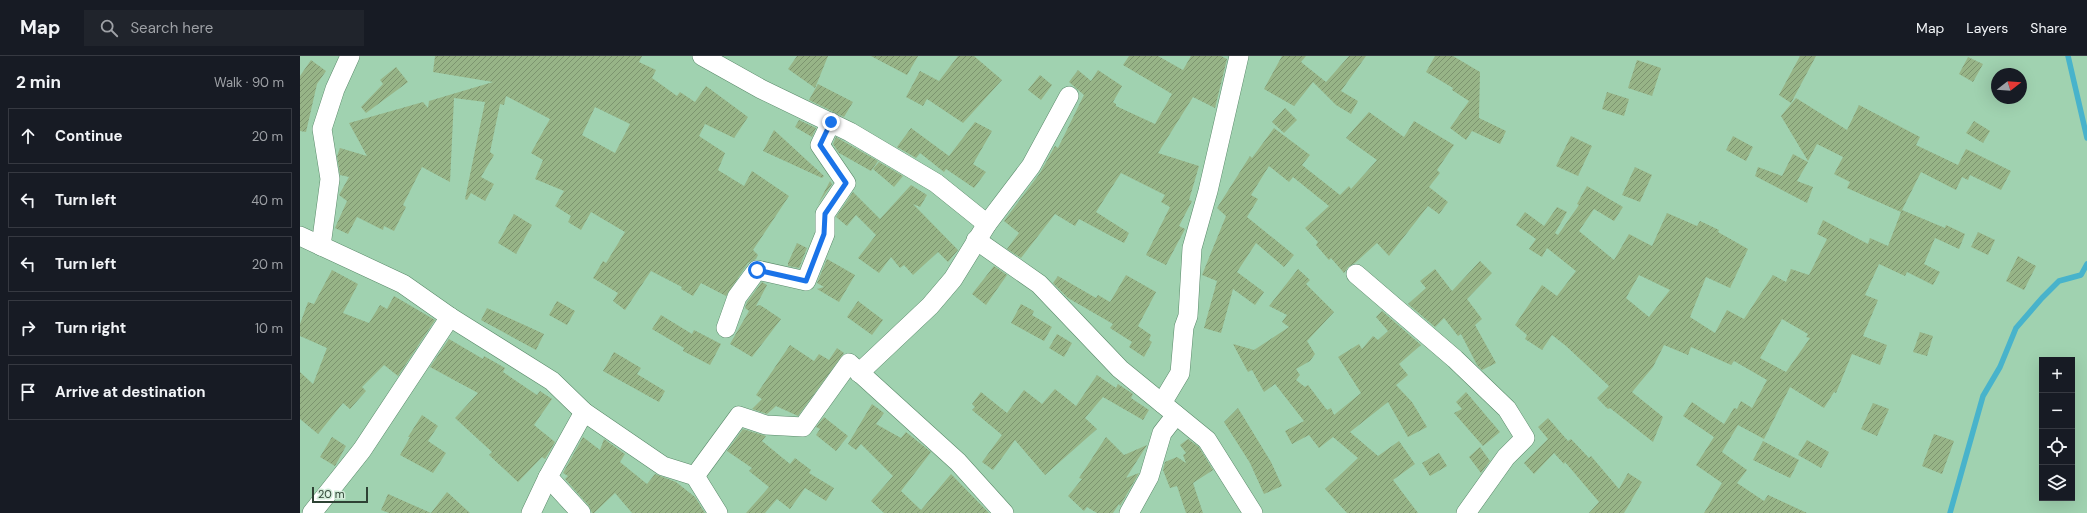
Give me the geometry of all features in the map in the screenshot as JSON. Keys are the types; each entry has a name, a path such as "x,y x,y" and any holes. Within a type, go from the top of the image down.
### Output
{"street":[{"path":"321,246 330,178 322,129 335,89 350,56"},
{"path":"702,56 761,89 831,122 936,183 987,224"},
{"path":"1135,511 1149,477 1180,373 1184,328 1188,316 1192,248 1208,191 1239,56"},
{"path":"859,372 930,306 953,279 987,224 1031,166 1069,96"},
{"path":"726,328 737,297 757,270 806,281 824,234 825,214 846,183 820,145 831,122"},
{"path":"300,236 403,284 450,318 552,381 584,412 662,466 695,476 718,513"},
{"path":"976,240 1039,284 1120,368 1207,440 1247,512"},
{"path":"1356,274 1454,359 1508,409 1525,438 1506,457 1466,513"},
{"path":"312,513 362,450 450,318"},
{"path":"695,476 739,416 766,425 804,427 849,363 958,462 1004,513"},
{"path":"531,513 548,477 584,412"},
{"path":"548,477 581,513"}],"building":[{"path":"435,56 642,56 639,62 656,70 652,78 677,96 680,92 695,102 706,86 748,117 734,138 705,124 699,136 725,153 718,170 744,186 752,171 789,196 753,250 758,255 756,259 748,263 726,296 701,283 693,296 681,289 682,287 651,271 625,310 613,301 618,293 593,278 603,261 606,263 625,232 591,212 581,230 568,222 571,216 555,206 564,191 535,179 543,160 531,153 550,119 506,96 504,105 500,104 490,152 494,155 481,177 494,184 485,201 471,193 467,200 465,199 485,102 454,98 450,182 422,167 403,205 406,207 394,231 384,226 383,230 357,217 348,234 335,228 347,201 339,195 349,177 340,175 337,156 340,148 367,156 349,123 423,102 428,108 429,101 493,82 433,72","holes":["595,107 630,124 615,153 582,135"]},
{"path":"797,56 828,56 815,88 788,69"},
{"path":"871,56 918,56 907,75"},
{"path":"958,56 974,56 1002,80 963,123 927,99 923,106 906,97 920,71 939,81"},
{"path":"1129,56 1158,56 1183,70 1191,56 1221,56 1227,59 1215,108 1193,97 1158,153 1199,166 1189,200 1192,201 1179,226 1185,229 1166,265 1146,255 1170,207 1161,202 1165,195 1121,173 1096,212 1129,233 1124,243 1079,219 1075,226 1055,214 1021,258 1007,249 1019,233 1004,221 1040,173 1055,146 1058,148 1084,95 1069,82 1078,70 1091,81 1098,70 1122,86 1113,102 1116,106 1155,124 1172,94 1123,65"},
{"path":"1282,56 1306,56 1301,62 1326,82 1349,56 1366,56 1341,91 1358,101 1351,114 1336,105 1313,82 1294,106 1264,89"},
{"path":"1435,56 1453,56 1480,72 1479,118 1506,131 1500,144 1472,131 1466,140 1450,128 1469,101 1452,90 1453,88 1426,72"},
{"path":"1800,56 1816,56 1791,103 1779,95"},
{"path":"1968,57 1983,64 1973,82 1959,74"},
{"path":"311,60 326,71 317,84 306,132 300,131 300,76"},
{"path":"1637,60 1661,68 1652,96 1628,88"},
{"path":"396,67 408,82 366,113 361,107 383,84 380,80"},
{"path":"1040,75 1052,85 1041,100 1028,90"},
{"path":"818,84 853,102 844,117 809,100"},
{"path":"1607,92 1629,99 1624,116 1602,109"},
{"path":"1796,98 1847,130 1859,105 1920,137 1916,145 1958,165 1966,149 2011,171 2001,190 1970,175 1968,180 1962,177 1956,190 1921,172 1902,210 1945,228 1946,225 1965,234 1959,249 1935,238 1924,264 1940,272 1933,285 1907,272 1905,276 1879,264 1865,295 1878,300 1863,336 1887,345 1880,365 1852,354 1836,393 1834,392 1824,408 1790,387 1764,439 1738,425 1722,452 1747,470 1737,483 1764,501 1768,495 1807,513 1704,513 1722,483 1696,465 1714,437 1683,416 1692,402 1724,424 1734,408 1737,409 1741,401 1752,408 1767,380 1734,361 1731,365 1691,347 1688,355 1664,345 1653,367 1632,392 1663,417 1653,442 1610,408 1608,409 1597,398 1609,386 1566,346 1552,335 1542,350 1525,339 1527,335 1515,325 1542,285 1557,296 1576,271 1547,248 1542,257 1529,249 1536,239 1516,225 1525,212 1544,226 1557,207 1567,212 1555,233 1558,235 1579,205 1577,204 1587,186 1623,207 1614,221 1594,209 1579,231 1614,260 1629,234 1652,246 1667,213 1697,226 1700,221 1719,230 1718,232 1748,249 1730,288 1706,277 1690,317 1715,333 1727,310 1744,319 1773,275 1786,282 1791,269 1809,275 1827,239 1817,234 1823,220 1868,244 1870,238 1888,246 1901,212 1847,188 1850,182 1834,174 1843,157 1817,144 1808,161 1781,116","holes":["1639,275 1670,290 1649,317 1626,298","1782,319 1808,334 1806,337 1810,338 1786,372 1760,358"]},
{"path":"1285,108 1297,120 1284,133 1272,122"},
{"path":"1369,112 1404,137 1414,121 1454,145 1437,170 1440,173 1429,187 1448,202 1439,214 1428,206 1389,256 1377,243 1355,263 1348,267 1344,273 1331,258 1329,260 1316,245 1318,242 1305,228 1329,206 1293,177 1289,182 1269,166 1251,195 1258,199 1247,217 1294,255 1284,267 1256,243 1237,272 1264,292 1255,305 1233,289 1221,333 1204,328 1217,281 1202,275 1226,216 1217,208 1250,156 1252,158 1274,128 1310,155 1302,165 1340,195 1349,186 1351,189 1377,160 1346,138"},
{"path":"799,120 816,128 812,137 795,127"},
{"path":"1974,121 1990,131 1983,143 1966,133"},
{"path":"975,122 992,131 973,164 986,172 974,188 946,169 944,172 920,153 916,158 897,147 911,128 949,156"},
{"path":"774,130 824,176 822,178 763,151"},
{"path":"1571,136 1592,146 1578,176 1556,166"},
{"path":"1733,136 1753,147 1746,161 1726,150"},
{"path":"836,137 878,161 871,171 839,153 833,144"},
{"path":"1793,154 1808,162 1797,181 1813,187 1807,203 1755,176 1758,167 1782,176"},
{"path":"879,162 903,176 894,187 873,169"},
{"path":"1635,167 1652,175 1640,202 1622,195"},
{"path":"830,181 832,184 818,204"},
{"path":"911,185 927,195 920,207 913,204 958,250 948,262 938,252 913,275 904,265 900,268 891,257 879,273 858,258 876,235 856,215 847,226 836,217 853,192 880,219"},
{"path":"514,214 532,225 516,254 498,243"},
{"path":"1978,232 1995,240 1988,255 1971,247"},
{"path":"797,243 807,248 799,268 788,266"},
{"path":"2018,256 2036,266 2024,290 2006,281"},
{"path":"827,259 855,275 839,302 817,289 824,287 817,283"},
{"path":"1480,261 1492,273 1467,299 1482,319 1475,325 1496,363 1482,370 1477,365 1461,334 1458,336 1444,318 1435,327 1408,304 1426,288 1420,281 1435,269 1452,291"},
{"path":"994,266 1007,275 986,305 972,294"},
{"path":"1298,269 1310,280 1306,284 1334,312 1307,341 1315,354 1310,361 1296,369 1300,375 1296,380 1305,387 1308,385 1327,410 1331,408 1334,415 1361,393 1338,357 1359,344 1362,349 1373,336 1378,340 1388,331 1376,317 1382,311 1421,345 1399,364 1408,375 1396,385 1412,402 1427,427 1408,437 1388,402 1350,432 1378,456 1399,441 1415,464 1393,480 1418,513 1347,513 1325,489 1358,458 1333,437 1319,448 1309,435 1292,444 1285,431 1304,421 1275,384 1264,392 1252,370 1248,372 1233,344 1254,350 1289,327 1282,322 1287,315 1269,306"},
{"path":"332,270 358,284 343,313 369,323 380,305 387,309 394,296 435,320 398,376 384,365 362,387 366,391 350,409 343,403 318,434 300,419 300,372 313,384 327,348 300,336 300,324 308,302 314,304"},
{"path":"1126,275 1156,292 1138,326 1151,335 1149,340 1152,342 1144,357 1129,347 1132,342 1110,328 1113,324 1068,298 1053,283 1058,276 1096,298 1098,295 1110,302"},
{"path":"762,282 767,285 756,306 760,305 781,319 752,357 730,344 749,311 745,308 747,302"},
{"path":"557,301 575,311 567,325 549,315"},
{"path":"858,301 883,320 872,335 847,317"},
{"path":"1021,304 1034,311 1032,315 1052,327 1044,341 1011,323"},
{"path":"487,308 544,334 536,350 481,320"},
{"path":"661,315 692,334 694,330 721,344 710,365 683,351 684,348 652,329"},
{"path":"1920,332 1933,336 1927,356 1913,352"},
{"path":"1057,334 1072,343 1064,357 1049,348"},
{"path":"449,339 483,359 484,356 505,368 503,372 537,395 540,391 552,399 534,425 555,442 545,459 542,457 518,482 489,455 492,452 455,418 478,393 430,367"},
{"path":"790,345 814,361 819,354 829,360 837,348 844,353 798,416 776,406 767,414 752,409 762,399 756,395"},
{"path":"614,352 641,368 637,374 665,391 659,402 603,371"},
{"path":"1097,375 1116,388 1118,384 1133,394 1131,398 1149,410 1143,420 1103,397 1085,418 1097,429 1045,475 1015,440 993,470 982,462 1002,435 972,410 975,407 972,404 981,392 1007,413 1024,390 1042,404 1055,389 1076,406"},
{"path":"1466,392 1500,432 1483,446 1454,413 1462,409 1456,402"},
{"path":"1873,403 1889,409 1877,436 1861,429"},
{"path":"872,404 884,413 876,424 901,438 906,432 931,452 901,491 921,510 951,474 989,513 884,513 871,501 893,476 861,444 856,450 848,444"},
{"path":"1238,408 1271,462 1282,486 1264,494 1250,463 1224,422"},
{"path":"422,415 438,426 428,441 446,453 433,473 400,455 410,437 408,437"},
{"path":"824,417 848,436 836,451 816,435 820,429 816,427"},
{"path":"1548,418 1568,441 1571,439 1589,458 1591,456 1619,489 1628,473 1642,482 1624,513 1589,513 1599,502 1565,462 1564,464 1554,453 1534,474 1524,463 1548,439 1538,427"},
{"path":"743,429 766,436 762,441 790,464 795,458 811,470 809,473 834,488 826,501 805,488 790,509 777,499 765,513 746,513 769,487 749,471 752,468 727,451"},
{"path":"1934,434 1954,441 1942,474 1922,466"},
{"path":"332,437 346,446 335,466 320,457"},
{"path":"583,437 600,450 604,439 625,454 620,462 647,484 655,474 676,482 695,497 705,513 632,513 615,493 594,513 592,513 589,506 565,479 568,476 563,473"},
{"path":"1106,437 1124,455 1147,445 1126,478 1139,473 1120,506 1119,504 1113,513 1097,513 1087,507 1084,511 1068,496 1082,479 1079,478"},
{"path":"1188,439 1199,447 1213,470 1193,483 1203,513 1186,513 1177,486 1170,488 1163,470 1165,462 1177,457 1186,463 1183,455 1186,453 1180,445"},
{"path":"1807,440 1829,452 1821,468 1798,455"},
{"path":"1763,441 1799,460 1790,478 1753,460"},
{"path":"1480,447 1490,461 1481,473 1469,457"},
{"path":"1439,453 1447,466 1430,476 1422,463"},
{"path":"447,492 470,513 431,513"},
{"path":"388,494 431,513 389,513 381,510"}],"waterway":[{"path":"2068,56 2087,138"},
{"path":"1950,513 1983,396 2000,367 2016,328 2059,281 2081,275 2087,264"}],"route":[{"path":"757,270 806,281 824,234 825,214 846,183 820,145 831,122"}]}
